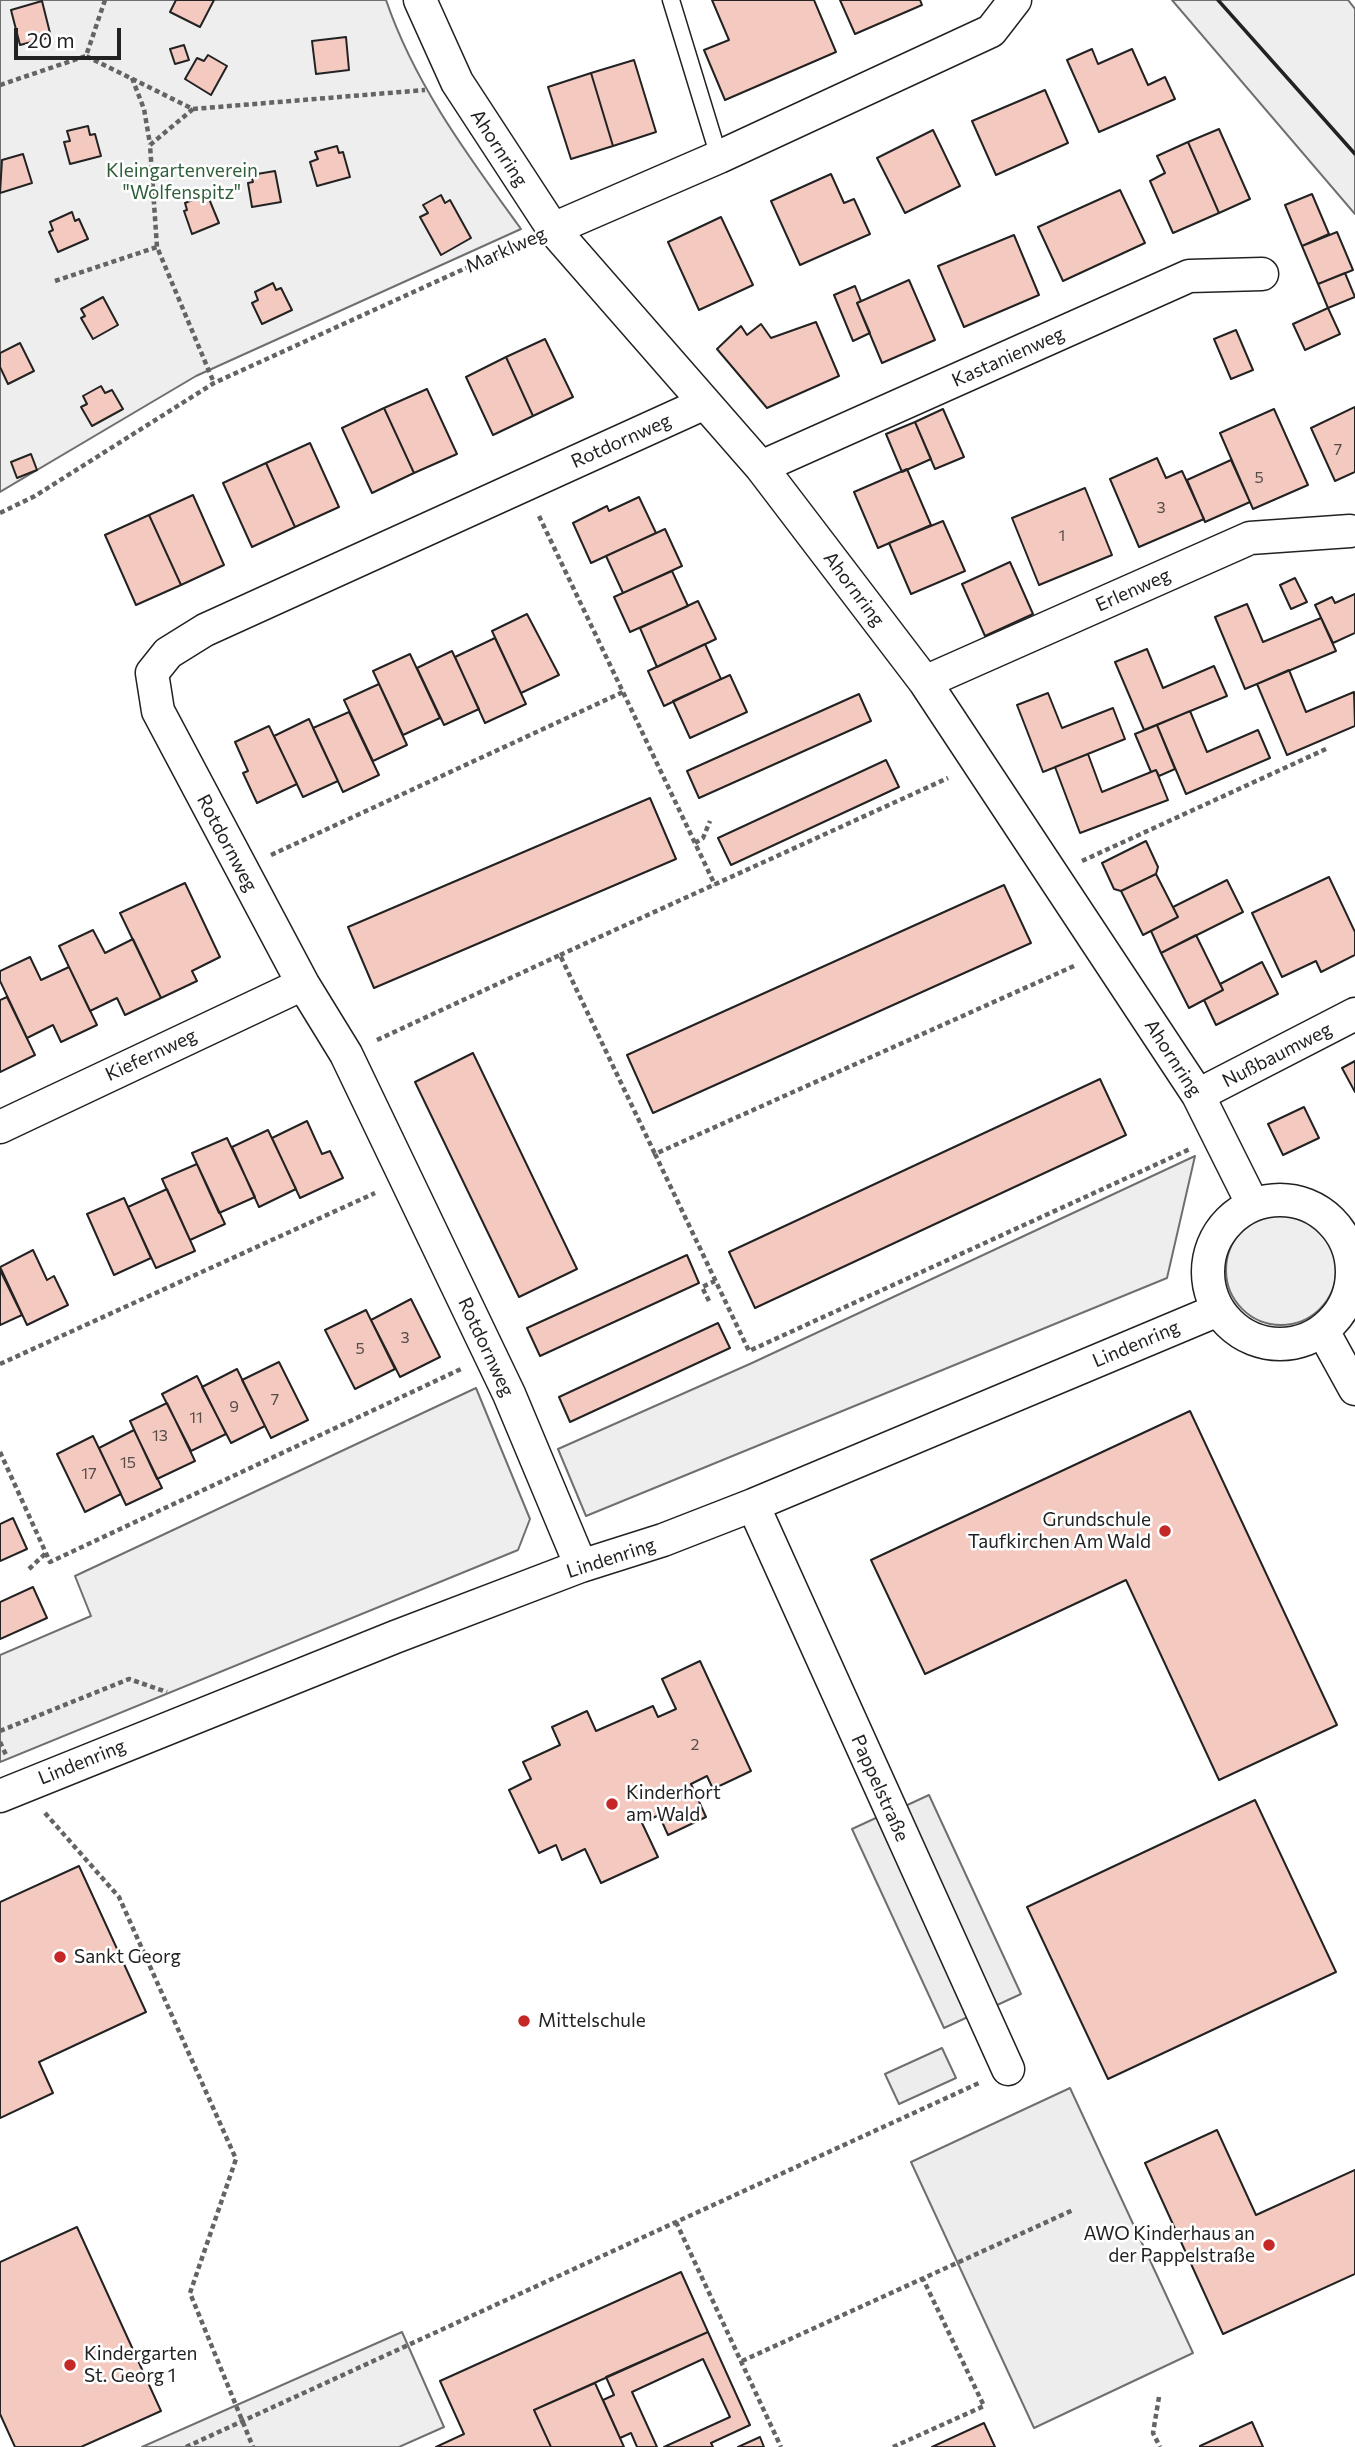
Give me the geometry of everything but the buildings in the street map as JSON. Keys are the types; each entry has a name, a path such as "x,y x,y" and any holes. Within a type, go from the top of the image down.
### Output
{"street":[{"name":"Ahornring","path":"420,0 457,82 553,229 761,467 925,682 1198,1095 1253,1205"},
{"name":"Marklweg","path":"553,229 719,157 991,31 1015,0"},
{"name":"Kastanienweg","path":"761,467 1189,276 1262,274"},
{"name":"Rotdornweg","path":"581,1566 490,1355 346,1054 303,984 158,711 152,673 168,653 205,630 705,403"},
{"name":"Erlenweg","path":"925,682 1250,538 1350,531"},
{"name":"Kiefernweg","path":"0,1127 303,984"},
{"name":"Nußbaumweg","path":"1198,1095 1355,1014"},
{"path":"1283,1199 1313,1207 1336,1226 1353,1252 1349,1296 1339,1315 1323,1331 1296,1343 1266,1343 1238,1332 1218,1310 1208,1280 1211,1249 1227,1222 1253,1205 1283,1199"},
{"name":"Lindenring","path":"10,1791 581,1566 663,1540 753,1505 1218,1310"},
{"path":"1323,1331 1355,1389"},
{"name":"Pappelstraße","path":"753,1505 1009,2069"}],"lane":[{"path":"671,0 719,157"}],"path":[{"path":"86,56 105,0"},
{"path":"0,85 86,56 193,109 425,90 457,82"},
{"path":"132,77 144,110 150,145 156,247 214,383"},
{"path":"150,145 193,109"},
{"name":"Marklweg","path":"0,513 35,496 214,383 553,229"},
{"path":"55,281 156,247"},
{"path":"525,485 715,885"},
{"path":"241,869 623,692"},
{"path":"1052,874 1326,749"},
{"path":"346,1054 979,764"},
{"path":"695,843 703,838 710,821"},
{"path":"655,1154 1104,953"},
{"path":"561,955 749,1352 1218,1136"},
{"path":"0,1364 407,1179"},
{"path":"709,1301 702,1287 715,1281"},
{"path":"0,1452 50,1562 490,1355"},
{"path":"29,1569 46,1553"},
{"path":"0,1742 10,1791 119,1897 236,2159 190,2293 253,2447"},
{"path":"186,2447 1009,2069"},
{"path":"742,2361 1073,2210"},
{"path":"676,2222 781,2447"},
{"path":"893,2447 984,2406 923,2279"},
{"path":"1159,2397 1153,2433 1160,2447"}],"green space":[{"name":"Kleingartenverein \"Wolfenspitz\"","path":"0,0 386,0 412,62 428,91 463,147 521,229 196,376 0,492"},
{"path":"1172,0 1348,0 1355,9 1355,214"},
{"path":"1195,1156 1167,1278 586,1516 558,1449 752,1363"},
{"path":"1281,1215 1302,1219 1320,1231 1332,1249 1336,1270 1332,1291 1320,1309 1302,1321 1281,1325 1260,1321 1242,1309 1230,1291 1226,1270 1230,1249 1242,1231 1260,1219"},
{"path":"476,1388 530,1519 518,1550 0,1762 0,1655 91,1616 75,1576"},
{"path":"402,2332 444,2427 399,2447 142,2447"}],"shaded area":[{"path":"929,1795 1021,1994 995,2006 903,1807"},
{"path":"878,1817 970,2016 944,2028 852,1829"},
{"path":"942,2048 956,2078 899,2104 885,2074"},
{"path":"1070,2088 1193,2353 1034,2428 911,2162"}],"wall":[{"path":"1218,0 1355,154"}],"place":[{"name":"Grundschule Taufkirchen Am Wald","path":"1165,1531"},
{"name":"Kinderhort am Wald","path":"612,1804"},
{"name":"Sankt Georg","path":"60,1957"},
{"name":"Mittelschule","path":"524,2021"},
{"name":"AWO Kinderhaus an der Pappelstraße","path":"1269,2245"},
{"name":"Kindergarten St. Georg 1","path":"70,2365"}]}
